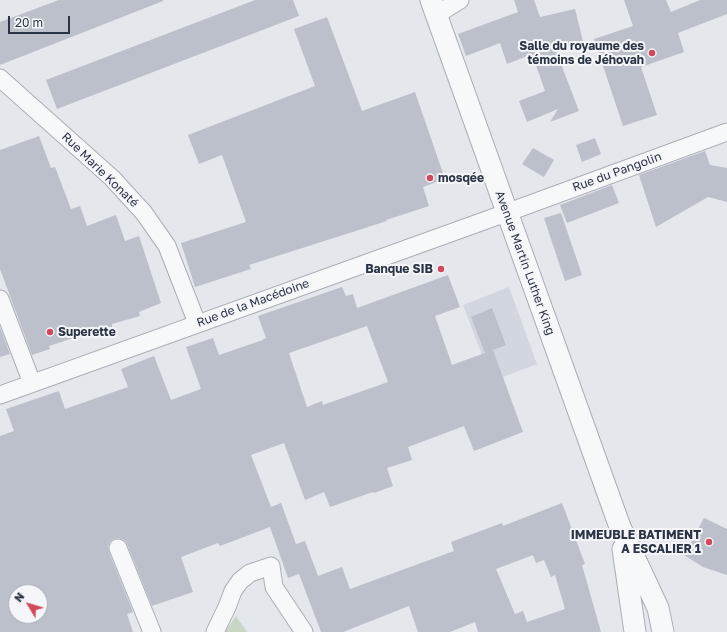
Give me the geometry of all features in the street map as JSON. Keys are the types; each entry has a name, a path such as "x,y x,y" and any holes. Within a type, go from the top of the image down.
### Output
{"street":[{"path":"434,8 460,0"},
{"name":"Avenue Martin Luther King","path":"434,8 506,213 620,527 658,608 663,632"},
{"name":"Rue Marie Konaté","path":"0,78 112,178 144,213 167,246 197,323"},
{"name":"Rue du Pangolin","path":"506,213 727,132"},
{"name":"Rue de la Macédoine","path":"0,395 506,213"},
{"path":"0,299 32,383"},
{"name":"Avenue Martin Luther King","path":"620,527 635,632"},
{"path":"118,548 152,632"},
{"path":"215,632 233,591 240,581 250,573 271,566 274,587 304,632"}],"shaded area":[{"path":"509,287 537,364 492,381 463,305"}],"green space":[{"path":"236,616 247,632 225,632"}],"building":[{"path":"59,0 163,1 0,65 0,22"},
{"path":"255,0 293,0 299,16 57,109 46,80"},
{"path":"514,0 534,0 540,17 575,9 583,41 556,51 579,111 550,122 558,109 527,122 519,101 545,91 532,54 507,64 500,43 466,56 458,34 518,12"},
{"path":"624,0 666,0 671,12 700,0 727,0 727,14 678,33 684,52 641,67 657,115 623,126 594,39 633,26"},
{"path":"327,17 362,111 415,92 445,179 423,187 429,206 249,265 251,269 195,287 181,243 246,222 222,155 199,164 188,135 315,86 294,29"},
{"path":"39,136 51,168 55,167 71,209 80,206 87,226 116,215 125,241 139,236 161,303 139,312 140,316 112,324 112,327 91,334 91,332 49,346 50,349 32,355 0,269 0,150"},
{"path":"595,138 601,154 582,162 576,145"},
{"path":"533,148 554,160 544,177 522,164"},
{"path":"705,151 710,165 727,168 727,202 708,197 656,227 639,175"},
{"path":"612,185 619,203 567,223 560,205"},
{"path":"561,213 582,275 565,281 544,218"},
{"path":"448,275 460,307 435,316 452,365 493,350 523,432 474,451 464,426 408,447 412,460 387,468 393,486 330,507 324,492 305,500 284,443 251,455 271,507 281,503 296,544 305,541 318,576 342,567 350,589 454,551 451,542 502,523 503,526 562,503 585,564 582,565 601,632 478,632 475,622 450,632 418,632 409,606 343,632 321,632 299,574 288,578 270,527 220,546 218,543 181,557 193,592 152,606 127,544 124,540 119,538 110,542 108,546 109,552 133,612 127,614 133,632 0,632 0,436 14,431 6,409 59,391 65,409 128,387 121,369 154,356 171,400 201,389 186,347 213,338 219,355 266,338 258,316 342,287 346,296 353,294 357,308","holes":["367,326 388,382 323,405 322,401 307,407 289,353","533,555 536,563 544,560 551,577 555,575 565,609 527,622 523,611 515,614 496,569"]},
{"path":"492,308 506,345 485,353 471,317"},
{"path":"0,327 10,354 0,357"},
{"name":"IMMEUBLE BATIMENT A ESCALIER 1","path":"704,518 727,529 727,575 703,567 684,555"}],"place":[{"name":"Salle du royaume des témoins de Jéhovah","path":"652,53"},
{"name":"mosqée","path":"430,178"},
{"name":"Banque SIB","path":"441,269"},
{"name":"Superette","path":"50,332"},
{"name":"IMMEUBLE BATIMENT A ESCALIER 1","path":"709,542"}]}
